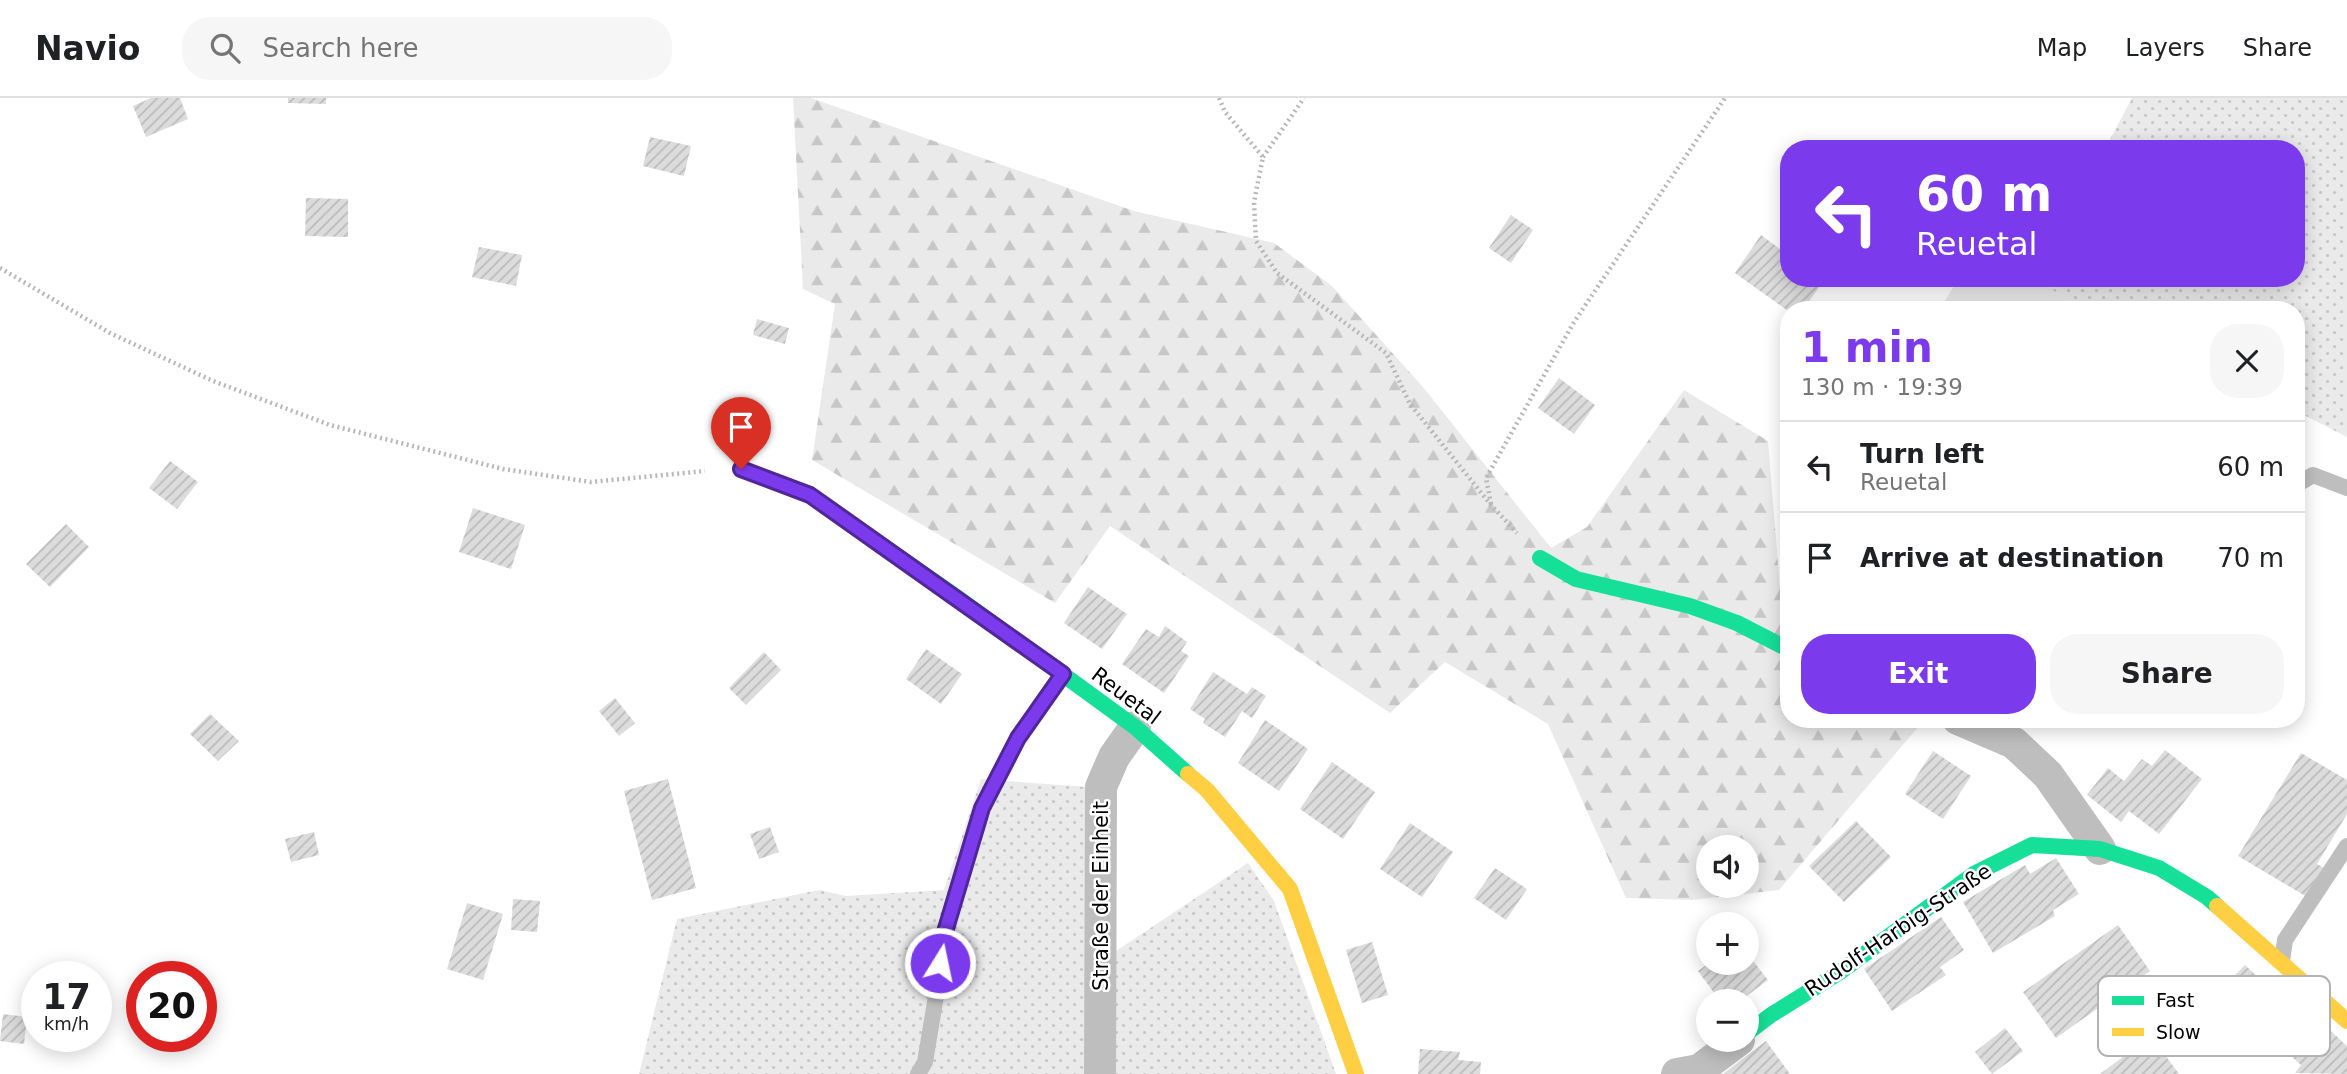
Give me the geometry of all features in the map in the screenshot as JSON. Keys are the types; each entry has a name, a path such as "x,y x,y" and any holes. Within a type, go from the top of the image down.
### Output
{"street":[{"name":"Reuetal","path":"741,469 810,495 1135,727 1207,790 1290,889 1356,1074"},
{"path":"1540,558 1576,579 1690,607 1737,623 1780,645"},
{"name":"Straße der Einheit","path":"1100,1074 1101,788 1114,757 1135,727"},
{"path":"1979,728 2014,743 2048,775 2100,849"},
{"name":"Rudolf-Harbig-Straße","path":"1759,1024 1840,972 1974,874 2032,845 2100,849 2159,868 2207,897 2297,976"},
{"name":"Rudolf-Harbig-Straße","path":"2330,1006 2347,1021"},
{"path":"1677,1074 1699,1070 1723,1052"}],"lane":[{"path":"2305,480 2313,475 2347,488"},
{"path":"918,1074 925,1062 942,942 982,808 1018,738 1063,674"},
{"path":"2282,963 2285,940 2347,846"}],"path":[{"path":"1219,98 1225,112 1263,158"},
{"path":"1304,98 1263,158 1254,202 1256,241 1277,273 1386,353 1410,404 1491,505 1486,478 1574,321 1725,98"},
{"path":"0,268 110,333 214,381 330,425 503,469 591,482 741,469"}],"green space":[{"path":"793,98 811,98 1134,211 1274,243 1332,286 1423,387 1551,548 1587,527 1684,390 1768,441 1780,588 1780,728 1917,728 1779,890 1759,892 1759,835 1696,835 1696,898 1709,898 1692,900 1626,898 1548,724 1445,662 1390,713 1110,526 1055,603 812,460 835,304 803,289"},
{"path":"2132,98 2347,98 2347,437 2305,416 2305,301 2070,301 2048,287 2305,287 2305,140 2110,140"},
{"path":"1953,287 2048,287 2070,301 1945,301"},
{"path":"981,779 1087,787 1089,969 1248,863 1274,901 1336,1074 639,1074 677,919 819,890 846,896 944,890"}],"building":[{"path":"151,98 180,98 188,119 146,137 133,106"},
{"path":"288,98 326,98 326,104 288,103"},
{"path":"650,137 691,146 684,176 643,166"},
{"path":"306,198 348,199 348,237 305,236"},
{"path":"1511,215 1533,230 1511,263 1489,248"},
{"path":"1761,235 1780,249 1780,287 1819,287 1809,301 1780,301 1780,305 1735,273"},
{"path":"479,247 522,255 516,286 472,277"},
{"path":"757,319 789,328 785,344 753,335"},
{"path":"1559,378 1595,405 1574,434 1538,408"},
{"path":"170,461 198,482 177,509 149,488"},
{"path":"473,508 525,525 511,569 459,552"},
{"path":"66,524 89,547 50,587 26,564"},
{"path":"1088,587 1127,614 1102,649 1064,623"},
{"path":"1165,626 1187,642 1181,651 1189,656 1164,693 1122,664 1146,629 1159,637"},
{"path":"926,649 962,674 941,704 906,679"},
{"path":"764,652 781,670 746,705 729,688"},
{"path":"1213,672 1247,694 1252,687 1266,696 1252,718 1242,711 1225,737 1203,723 1205,719 1190,709"},
{"path":"615,698 635,723 619,736 599,711"},
{"path":"210,714 239,741 218,761 190,734"},
{"path":"1265,720 1308,749 1279,791 1238,763"},
{"path":"2165,750 2202,779 2159,834 2129,811 2121,822 2087,795 2108,768 2124,781 2142,759 2152,766"},
{"path":"1933,751 1971,776 1943,819 1905,794"},
{"path":"2301,753 2347,780 2347,814 2317,864 2324,868 2307,897 2238,856"},
{"path":"1332,762 1375,792 1343,839 1300,809"},
{"path":"668,779 696,888 652,900 624,791"},
{"path":"1856,821 1891,857 1844,902 1809,866"},
{"path":"1410,823 1453,852 1422,897 1380,869"},
{"path":"770,827 779,852 759,859 750,834"},
{"path":"314,832 319,855 291,862 285,839"},
{"path":"2056,858 2079,894 2053,910 2055,916 1993,953 1963,902 2025,865 2030,874"},
{"path":"1495,868 1527,889 1506,920 1474,898"},
{"path":"513,899 540,901 537,932 511,930"},
{"path":"467,903 503,914 483,980 447,969"},
{"path":"1941,917 1964,950 1940,967 1946,975 1892,1011 1864,969"},
{"path":"2118,925 2150,971 2143,976 2098,976 2098,1008 2056,1038 2023,992"},
{"path":"1372,942 1388,995 1362,1003 1346,950"},
{"path":"2245,965 2257,976 2234,976"},
{"path":"1759,969 1768,980 1756,989 1711,989 1701,975 1759,975"},
{"path":"3,1014 21,1016 21,1044 0,1041"},
{"path":"2005,1028 2023,1051 1992,1074 1975,1052"},
{"path":"2330,1030 2347,1046 2347,1074 2295,1073 2301,1065 2291,1056 2330,1056"},
{"path":"1766,1041 1790,1074 1723,1074 1752,1052 1759,1052 1759,1046"},
{"path":"1420,1049 1460,1052 1458,1060 1481,1062 1480,1074 1418,1074"},
{"path":"2124,1056 2166,1056 2179,1074 2100,1074"}],"traffic: fast":[{"path":"741,469 810,495 958,598 1135,727 1188,774"},
{"path":"1540,558 1576,579 1690,606 1737,623 1780,645"},
{"path":"1759,1024 1840,972 1974,874 2032,845 2100,849 2159,868 2217,906"}],"traffic: slow":[{"path":"1188,774 1207,790 1290,889 1356,1074"},
{"path":"2217,906 2296,976"},
{"path":"2330,1006 2347,1021"}],"route":[{"path":"741,469 810,495 1063,674 1018,738 982,808 942,942 940,963"}]}
